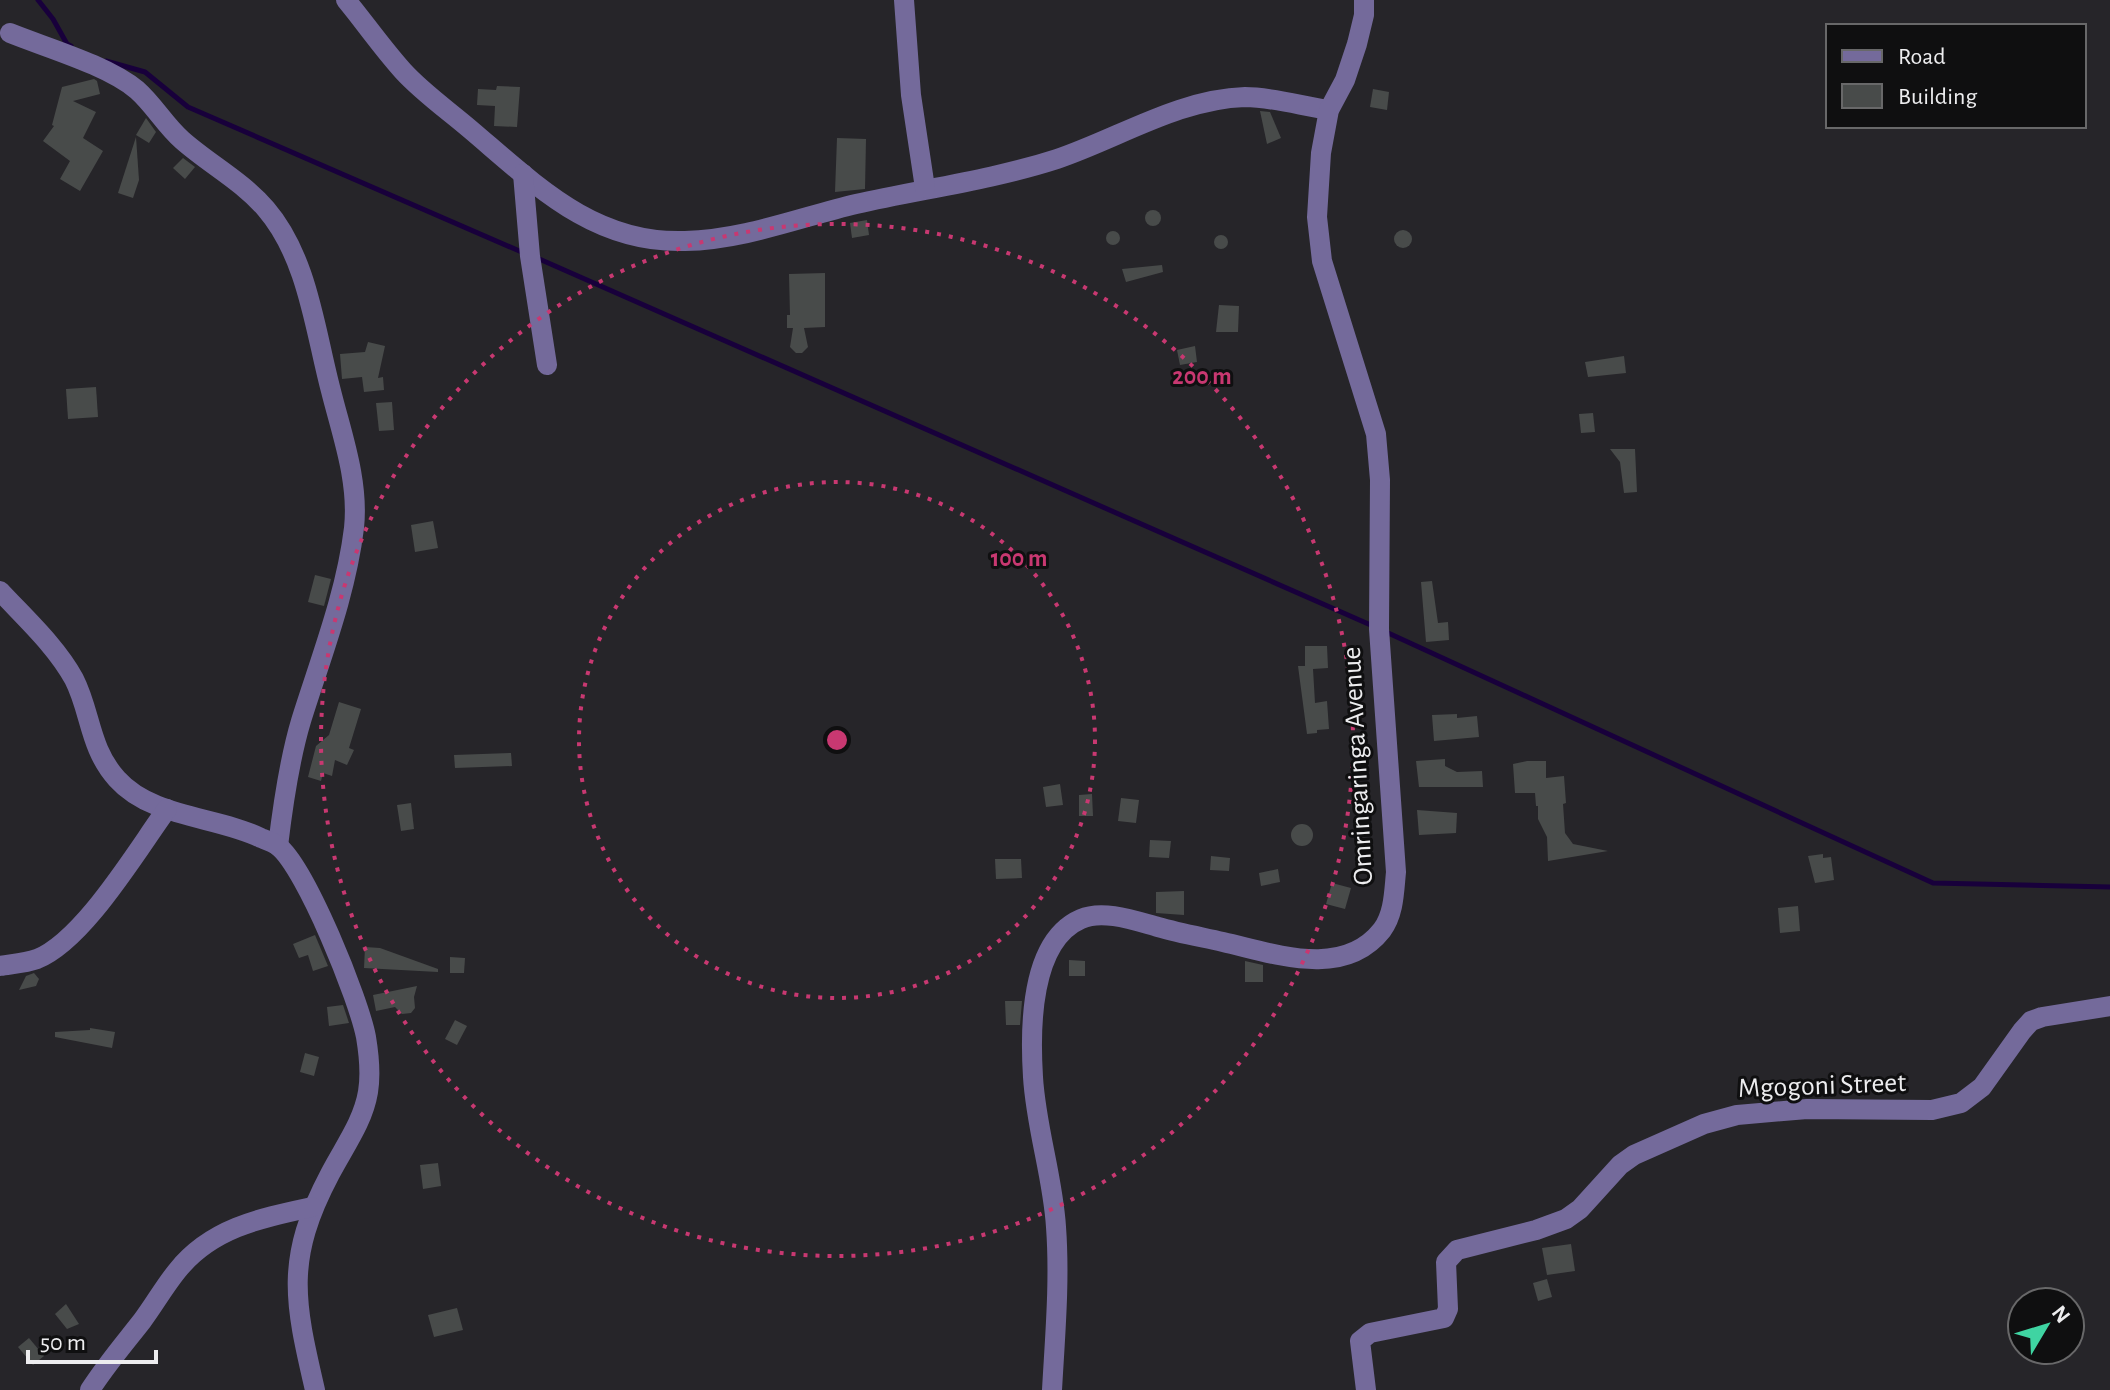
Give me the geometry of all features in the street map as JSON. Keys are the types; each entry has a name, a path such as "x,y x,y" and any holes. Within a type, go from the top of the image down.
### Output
{"street":[{"path":"346,0 404,72 523,174 572,210 602,227 634,238 685,241 721,238 1054,160 1157,118 1206,102 1248,97 1329,110"},
{"path":"904,0 911,95 925,188"},
{"name":"Omringaringa Avenue","path":"1052,1390 1058,1277 1056,1224 1033,1078 1039,976 1050,946 1072,924 1097,915 1129,919 1286,957 1321,960 1351,954 1367,943 1382,930 1392,908 1396,872 1379,629 1380,480 1376,434 1322,261 1317,217 1321,153 1329,110 1345,80 1357,44 1364,0"},
{"path":"10,33 99,69 136,89 171,129 239,183 268,211 284,237 302,278 346,445 355,492 354,527 334,623 300,723 278,846"},
{"path":"523,174 530,256 547,365"},
{"path":"0,591 66,667 78,690 104,761 116,778 130,790 167,809 247,831 278,846 300,875 347,978 366,1035 370,1065 364,1112 312,1207 296,1266 297,1300 315,1390"},
{"path":"0,966 35,960 68,938 98,904 167,809"},
{"name":"Mgogoni Street","path":"1366,1390 1360,1341 1370,1333 1444,1318 1448,1309 1444,1280 1446,1262 1450,1256 1457,1250 1566,1219 1634,1155 1704,1124 1737,1115 1807,1109 1932,1110 1961,1103 1982,1087 2031,1021 2110,1006"},
{"path":"90,1390 178,1270 203,1245 241,1225 312,1207"}],"building":[{"path":"94,79 100,94 73,101 96,112 83,138 103,151 80,191 60,179 70,161 43,141 54,126 62,87"},
{"path":"497,86 520,87 517,127 494,126 495,106 477,105 478,89 496,90"},
{"path":"1373,89 1389,92 1387,110 1370,107"},
{"path":"1260,111 1270,112 1281,138 1267,144"},
{"path":"146,118 156,132 149,143 136,135"},
{"path":"136,137 139,180 133,198 118,193"},
{"path":"837,138 866,139 865,189 835,192"},
{"path":"183,158 195,167 185,179 173,168"},
{"path":"1153,210 1161,218 1153,226 1145,218"},
{"path":"867,220 869,235 852,238 850,223"},
{"path":"1403,230 1412,239 1403,248 1394,239"},
{"path":"1113,231 1120,238 1113,245 1106,238"},
{"path":"1221,235 1228,242 1221,249 1214,242"},
{"path":"1162,265 1163,272 1126,282 1122,269"},
{"path":"825,273 825,327 804,328 808,347 802,353 796,353 790,347 793,328 787,328 787,315 790,315 789,274"},
{"path":"1219,305 1239,306 1238,332 1216,332"},
{"path":"368,342 385,346 378,378 383,377 384,390 364,392 362,377 342,379 340,354 365,352"},
{"path":"1195,346 1197,362 1180,365 1177,350"},
{"path":"1624,356 1626,373 1588,377 1585,362"},
{"path":"96,387 98,417 68,419 66,389"},
{"path":"392,402 394,430 379,431 376,403"},
{"path":"1593,413 1595,432 1581,433 1579,414"},
{"path":"1610,449 1635,449 1637,492 1624,493 1620,462"},
{"path":"433,521 438,548 415,552 411,525"},
{"path":"315,575 331,579 324,606 308,602"},
{"path":"1432,581 1438,623 1448,622 1449,640 1426,642 1421,582"},
{"path":"1305,646 1327,646 1328,668 1313,669 1315,703 1327,701 1329,729 1307,734 1298,666 1305,666"},
{"path":"339,702 361,709 349,748 354,750 347,765 335,760 332,776 323,773 321,781 308,777 316,746 329,735"},
{"path":"1457,714 1457,718 1477,716 1479,737 1434,741 1432,715"},
{"path":"511,753 512,766 455,768 454,755"},
{"path":"1445,759 1445,766 1457,772 1482,771 1483,787 1419,787 1416,761"},
{"path":"1546,761 1546,778 1564,776 1565,833 1573,844 1608,851 1548,861 1547,837 1538,819 1535,793 1515,793 1513,764"},
{"path":"1060,784 1063,805 1046,807 1043,787"},
{"path":"1092,794 1093,816 1079,816 1079,795"},
{"path":"1121,798 1139,800 1136,823 1118,821"},
{"path":"411,803 414,829 401,831 397,805"},
{"path":"1417,810 1457,813 1456,833 1419,835"},
{"path":"1302,824 1310,827 1313,835 1310,843 1302,846 1294,843 1291,835 1294,827"},
{"path":"1150,840 1171,841 1169,858 1149,857"},
{"path":"1823,854 1823,858 1831,857 1834,880 1815,883 1808,856"},
{"path":"1211,856 1230,858 1229,871 1210,870"},
{"path":"995,859 1021,859 1022,878 996,879"},
{"path":"1278,869 1280,882 1261,886 1259,873"},
{"path":"1332,883 1351,888 1345,909 1326,904"},
{"path":"1184,891 1184,915 1156,913 1156,892"},
{"path":"1798,906 1800,931 1780,933 1778,908"},
{"path":"315,935 328,966 313,971 308,955 299,958 293,944"},
{"path":"365,947 380,948 438,969 438,972 364,968"},
{"path":"450,957 465,958 464,973 450,973"},
{"path":"1069,960 1085,961 1085,976 1069,976"},
{"path":"1245,961 1263,965 1263,982 1245,982"},
{"path":"34,973 39,979 36,986 19,990 26,976"},
{"path":"417,986 415,1008 411,1013 402,1014 395,1007 376,1011 373,995"},
{"path":"1005,1001 1022,1001 1020,1025 1006,1025"},
{"path":"343,1005 349,1023 329,1026 327,1007"},
{"path":"455,1020 467,1026 457,1045 445,1039"},
{"path":"90,1028 115,1032 112,1048 55,1037 55,1032"},
{"path":"305,1053 319,1057 314,1076 300,1072"},
{"path":"438,1163 441,1186 423,1189 420,1165"},
{"path":"1571,1244 1575,1271 1547,1275 1542,1248"},
{"path":"1547,1279 1552,1297 1538,1301 1533,1283"},
{"path":"66,1304 79,1324 67,1329 55,1314"},
{"path":"457,1308 463,1330 434,1337 428,1315"},
{"path":"29,1338 44,1356 33,1365 18,1347"}],"waterway":[{"path":"38,0 71,46"},
{"path":"106,61 145,72 188,107 524,253"},
{"path":"537,258 1373,626"},
{"path":"1386,632 1933,883 2110,887"}]}
